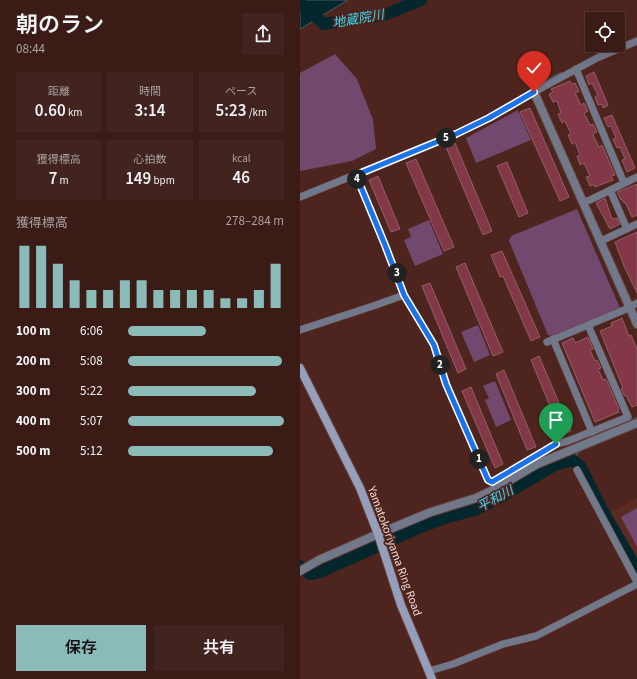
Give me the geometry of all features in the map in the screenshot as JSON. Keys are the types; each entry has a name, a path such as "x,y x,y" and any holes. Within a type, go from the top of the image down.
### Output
{"main road":[{"name":"Yamatokoriyama Ring Road","path":"300,368 360,488 381,542 401,605 431,675"}],"street":[{"path":"300,197 456,134 489,118 597,58 637,41"},
{"path":"576,69 624,183"},
{"path":"534,92 601,241 633,305 637,324"},
{"path":"356,175 404,295 434,345 446,384 488,480 492,482 556,444 568,441 628,417 588,325"},
{"path":"583,202 637,177"},
{"path":"610,190 627,229"},
{"path":"601,241 637,224"},
{"path":"300,330 404,295"},
{"path":"592,432 550,341 633,305"},
{"path":"300,571 319,560 381,542 444,508 476,498 495,489 537,464 637,423"},
{"path":"431,675 453,664 503,644 536,636 637,583 577,470"}],"shaded area":[{"path":"335,54 357,79 373,120 376,149 352,161 300,171 300,73"},
{"path":"518,110 531,140 476,163 466,138"},
{"path":"577,209 620,308 553,336 548,335 509,241 511,236"},
{"path":"429,220 443,254 415,266 404,240 411,237 408,229"},
{"path":"478,325 490,355 474,362 461,332"},
{"path":"495,381 511,420 496,427 485,400 489,398 483,386"},
{"path":"637,498 637,566 609,513"},
{"path":"637,508 637,547 621,517"}],"water":[{"path":"300,0 348,0 300,29"}],"building":[{"path":"594,72 608,105 603,108 602,104 598,105 595,97 598,95 592,83 589,85 586,76"},
{"path":"570,81 572,84 575,83 579,91 575,93 581,105 584,103 588,111 584,113 590,125 593,124 597,132 593,134 594,137 599,147 602,145 615,175 611,176 613,180 595,187 594,185 590,186 586,177 590,176 584,163 580,165 577,156 580,155 575,142 572,144 568,135 571,134 565,121 562,123 558,114 561,113 557,101 553,102 549,94 553,92 551,89"},
{"path":"530,108 569,197 560,201 520,112"},
{"path":"612,115 635,168 627,172 622,160 625,159 620,147 617,148 613,139 616,138 611,126 608,127 604,118"},
{"path":"455,143 492,231 483,235 446,147"},
{"path":"416,159 454,247 444,251 406,163"},
{"path":"507,162 528,213 519,217 497,166"},
{"path":"378,176 400,229 391,232 369,180"},
{"path":"637,184 637,215 632,217 625,202 624,203 623,200 621,200 617,192"},
{"path":"605,198 612,219 617,218 620,224 610,229 596,203"},
{"path":"637,232 637,293 624,266 615,242"},
{"path":"502,251 540,337 531,341 503,276 500,277 491,255"},
{"path":"465,263 503,352 493,356 456,267"},
{"path":"430,283 466,369 458,373 422,286"},
{"path":"622,318 629,336 631,335 637,349 637,405 632,407 621,389 623,388 600,331 612,326 611,323"},
{"path":"588,337 593,349 590,350 595,361 597,360 601,368 598,369 603,380 605,379 607,381 619,409 619,412 595,422 562,343 573,338 575,343"},
{"path":"539,356 571,431 562,435 531,360"},
{"path":"504,370 536,447 527,450 496,374"},
{"path":"471,387 503,464 495,468 462,391"}],"waterway":[{"name":"地蔵院川","path":"300,3 324,24 384,15 421,0"},
{"path":"541,84 561,73"},
{"path":"613,429 637,418"},
{"path":"587,440 607,431"},
{"path":"572,460 580,450"},
{"name":"平和川","path":"300,566 310,574 320,572 423,526 448,517 475,510 499,498 555,465 572,460 580,466 601,508 637,570"}],"route":[{"path":"534,92 489,118 456,134 356,175 404,295 434,345 446,384 488,480 492,482 556,444"}]}
